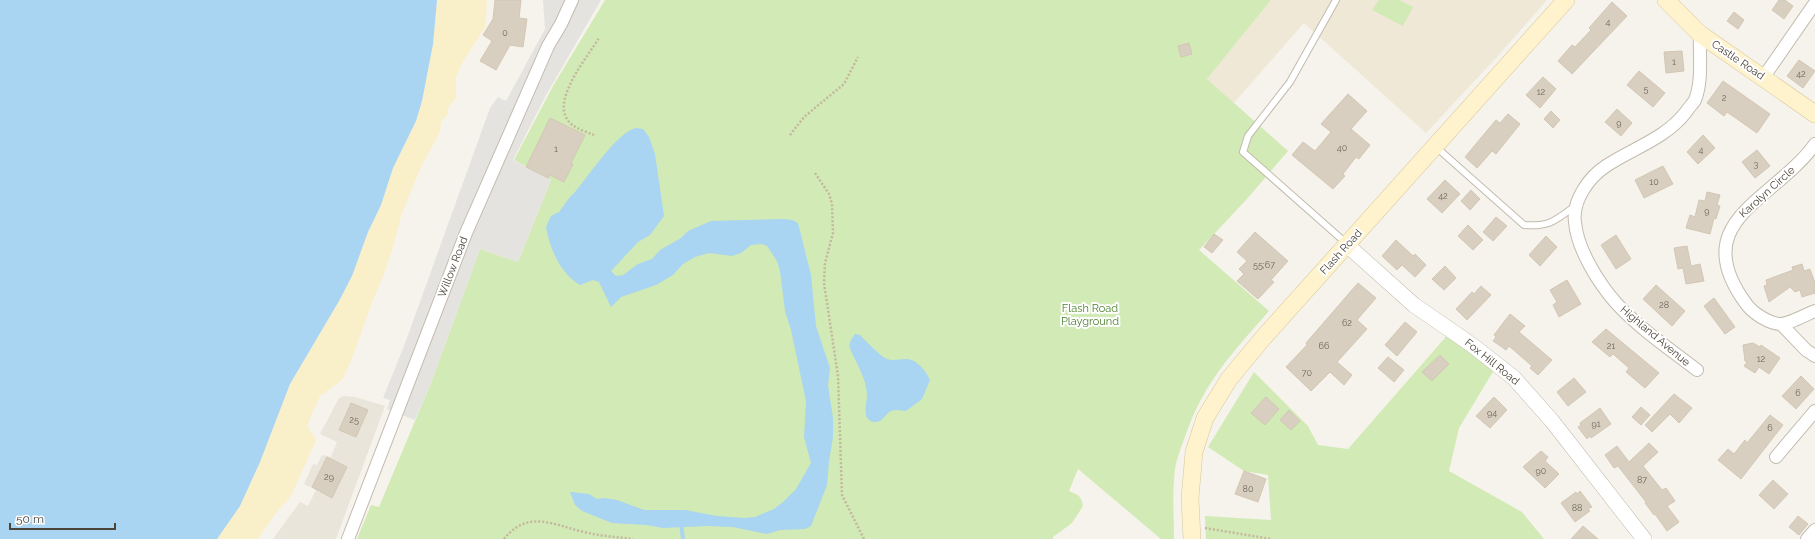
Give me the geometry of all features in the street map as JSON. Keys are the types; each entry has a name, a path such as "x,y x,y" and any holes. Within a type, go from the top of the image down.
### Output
{"main road":[{"name":"Flash Road","path":"1197,533 1190,498 1194,452 1205,418 1229,378 1263,338 1348,245 1566,0"},
{"name":"Castle Road","path":"1666,0 1700,34 1815,114"}],"street":[{"name":"Willow Road","path":"348,539 466,233 548,46 561,24 572,0"},
{"path":"1763,78 1815,3"},
{"name":"Highland Avenue","path":"1696,370 1652,335 1617,304 1592,270 1581,246 1574,222 1576,206 1588,182 1605,166 1659,138 1682,117 1694,101 1699,82 1700,34"},
{"name":"Karolyn Circle","path":"1781,324 1765,319 1749,308 1734,287 1725,262 1727,238 1739,216 1791,171 1815,144"},
{"name":"Fox Hill Road","path":"1348,245 1414,305 1472,345 1514,378 1552,421 1644,539"},
{"path":"1815,311 1781,324 1806,350 1815,356"},
{"path":"1776,457 1815,411"},
{"path":"1807,539 1815,530"}],"lane":[{"path":"1336,0 1290,82 1248,136 1243,152 1348,245"},
{"path":"1435,146 1524,225 1541,226 1558,219 1576,206"}],"path":[{"path":"594,135 572,125 565,116 564,106 566,93 571,82 599,38"},
{"path":"790,135 804,117 844,84 858,57"},
{"path":"815,173 829,194 832,204 833,233 825,263 824,283 838,376 842,495 864,539"},
{"path":"504,539 521,525 538,521 546,521 586,532 633,539"},
{"path":"1197,533 1271,539"}],"shaded area":[{"path":"543,0 601,0 545,97 513,160 551,180 518,262 480,249 431,383 415,420 387,409 390,400 383,398 404,346 490,108 498,97 506,101 545,29"},
{"path":"1271,0 1547,0 1496,58 1426,133 1304,23 1234,103 1207,79"},
{"path":"344,396 355,397 385,406 336,539 273,539 300,502 308,506 316,490 304,484 313,464 317,465 322,455 331,457 337,442 320,434 339,398"}],"green space":[{"name":"Flash Road Playground","path":"605,0 1271,0 1207,79 1288,151 1246,200 1199,250 1269,311 1221,368 1193,415 1175,469 1173,495 1174,539 1161,539 1078,469 1069,491 1079,496 1083,506 1072,523 1053,537 1053,539 357,539 371,505 379,507 431,383 480,249 518,262 551,180 514,160 553,86"},
{"path":"1379,0 1399,0 1413,7 1403,26 1372,10"},
{"path":"1451,331 1497,365 1459,428 1449,471 1522,512 1544,539 1206,539 1205,516 1271,520 1268,475 1244,471 1208,447 1254,372 1308,426 1318,445 1348,449"}],"sand":[{"path":"437,0 487,0 485,27 461,65 456,78 456,98 448,108 448,114 441,122 440,132 420,169 401,216 385,271 351,361 342,380 320,396 307,426 316,440 291,496 275,514 258,539 217,539 240,506 260,462 290,384 352,276 368,232 381,205 393,168 416,121 422,101 433,44"}],"water":[{"path":"0,0 437,0 433,44 422,101 416,121 393,168 381,205 368,232 352,276 290,384 260,462 240,506 217,539 0,539"},
{"path":"636,128 643,129 649,137 655,154 664,216 650,235 638,242 611,271 616,276 623,275 638,264 652,259 660,250 681,238 688,231 711,221 784,219 792,220 798,223 811,275 816,326 830,368 828,385 833,418 833,437 827,485 811,526 805,529 780,530 767,534 733,527 707,526 663,528 646,525 612,523 582,511 575,505 570,492 589,494 597,499 604,498 617,500 644,510 685,510 717,516 745,518 755,517 774,509 783,502 796,489 811,463 804,437 806,401 791,330 785,311 780,271 777,261 767,246 762,244 751,245 741,253 732,256 709,253 695,257 683,264 673,275 656,285 621,297 611,307 599,282 593,280 580,285 567,274 557,260 550,244 546,227 551,216 559,212 612,146 629,131"},
{"path":"855,334 860,335 884,358 892,360 906,359 914,361 921,366 930,380 922,399 906,411 891,411 880,421 870,421 866,415 867,396 865,383 849,346"}],"building":[{"path":"495,0 521,0 519,18 527,19 523,47 510,45 496,70 480,61 492,41 483,35 493,19"},
{"path":"1779,0 1785,0 1793,6 1784,19 1772,10"},
{"path":"1612,2 1627,16 1572,74 1558,61 1572,45 1575,47 1591,30 1589,28"},
{"path":"1734,12 1744,20 1738,29 1727,21"},
{"path":"1189,43 1192,54 1181,57 1178,46"},
{"path":"1682,51 1684,71 1666,73 1664,52"},
{"path":"1799,60 1815,71 1803,88 1787,76"},
{"path":"1639,71 1665,93 1653,107 1627,85"},
{"path":"1543,77 1556,89 1540,108 1526,95"},
{"path":"1723,81 1770,114 1757,133 1727,112 1724,116 1707,103"},
{"path":"1348,94 1367,111 1351,129 1370,145 1359,159 1356,157 1343,174 1345,176 1333,189 1292,155 1303,142 1315,151 1331,132 1321,124"},
{"path":"1617,109 1632,123 1621,136 1605,122"},
{"path":"1551,111 1560,120 1553,128 1544,119"},
{"path":"1508,114 1520,124 1496,154 1492,151 1477,168 1465,157 1496,120 1500,123"},
{"path":"550,118 585,135 571,163 573,164 564,182 550,175 548,178 526,167"},
{"path":"1703,135 1715,148 1698,164 1687,152"},
{"path":"1757,150 1770,166 1755,178 1742,162"},
{"path":"1663,166 1673,184 1644,198 1635,180"},
{"path":"1445,180 1460,194 1442,213 1427,199"},
{"path":"1471,190 1480,199 1470,210 1461,201"},
{"path":"1707,192 1720,195 1717,205 1720,206 1716,219 1714,218 1710,234 1686,228 1690,215 1695,217 1699,200 1705,201"},
{"path":"1496,217 1507,226 1493,241 1483,232"},
{"path":"1468,225 1483,240 1473,250 1458,236"},
{"path":"1255,232 1288,261 1271,280 1274,282 1258,299 1237,281 1244,274 1239,269 1247,261 1237,252"},
{"path":"1214,234 1223,240 1212,253 1204,247"},
{"path":"1616,235 1631,259 1616,269 1601,245"},
{"path":"1546,236 1557,247 1540,266 1529,255"},
{"path":"1396,240 1413,256 1415,254 1426,265 1415,277 1402,265 1397,270 1382,256"},
{"path":"1687,246 1691,266 1700,264 1704,281 1686,284 1683,268 1678,269 1674,248"},
{"path":"1802,264 1804,271 1810,269 1815,283 1815,293 1802,297 1800,290 1795,292 1790,287 1769,302 1764,286 1767,285 1766,280 1793,270 1792,267"},
{"path":"1445,266 1456,278 1444,290 1432,279"},
{"path":"1567,280 1581,304 1559,317 1553,305 1557,302 1550,290"},
{"path":"1358,283 1376,298 1357,320 1367,329 1337,362 1352,375 1344,385 1330,372 1311,391 1286,367 1307,345 1306,343"},
{"path":"1656,285 1685,311 1672,326 1643,299"},
{"path":"1481,286 1491,295 1467,320 1456,309 1472,292 1474,294"},
{"path":"1714,298 1735,327 1725,334 1704,306"},
{"path":"1510,314 1525,326 1519,332 1552,360 1538,375 1530,368 1532,366 1509,346 1506,350 1493,341 1496,337 1494,335"},
{"path":"1405,322 1417,332 1397,356 1385,345"},
{"path":"1606,329 1659,373 1645,388 1626,372 1629,368 1613,354 1610,357 1592,342"},
{"path":"1753,343 1760,347 1761,345 1780,358 1769,374 1759,367 1755,373 1744,366 1747,362 1745,361 1743,345"},
{"path":"1440,355 1449,364 1432,381 1422,372"},
{"path":"1388,357 1404,370 1394,382 1378,368"},
{"path":"1801,376 1814,389 1796,409 1782,396"},
{"path":"1574,378 1586,392 1568,406 1557,392"},
{"path":"1674,394 1692,408 1679,423 1670,414 1652,432 1645,425"},
{"path":"1266,397 1279,409 1265,425 1251,413"},
{"path":"1494,397 1507,410 1490,428 1476,416"},
{"path":"351,403 368,410 356,437 339,430"},
{"path":"1641,407 1650,415 1641,425 1632,417"},
{"path":"1600,408 1611,424 1591,438 1590,436 1587,439 1578,427 1581,425 1580,423"},
{"path":"1289,410 1300,421 1291,430 1280,420"},
{"path":"1770,415 1783,425 1741,479 1718,460 1728,449 1734,454 1745,440 1747,443"},
{"path":"1649,443 1658,452 1643,466 1662,490 1666,488 1675,501 1667,506 1679,522 1667,531 1618,466 1614,468 1605,455 1617,446 1629,462"},
{"path":"1541,451 1548,457 1545,461 1559,474 1545,488 1523,467"},
{"path":"327,457 347,467 332,498 312,487"},
{"path":"1244,471 1266,479 1258,502 1235,494"},
{"path":"1773,480 1788,494 1774,509 1759,495"},
{"path":"1580,491 1592,507 1588,509 1590,511 1575,522 1561,503 1576,492 1577,494"},
{"path":"1798,516 1808,524 1799,535 1789,527"},
{"path":"1583,526 1598,539 1571,539"}],"waterway":[{"path":"681,523 683,539"}]}
